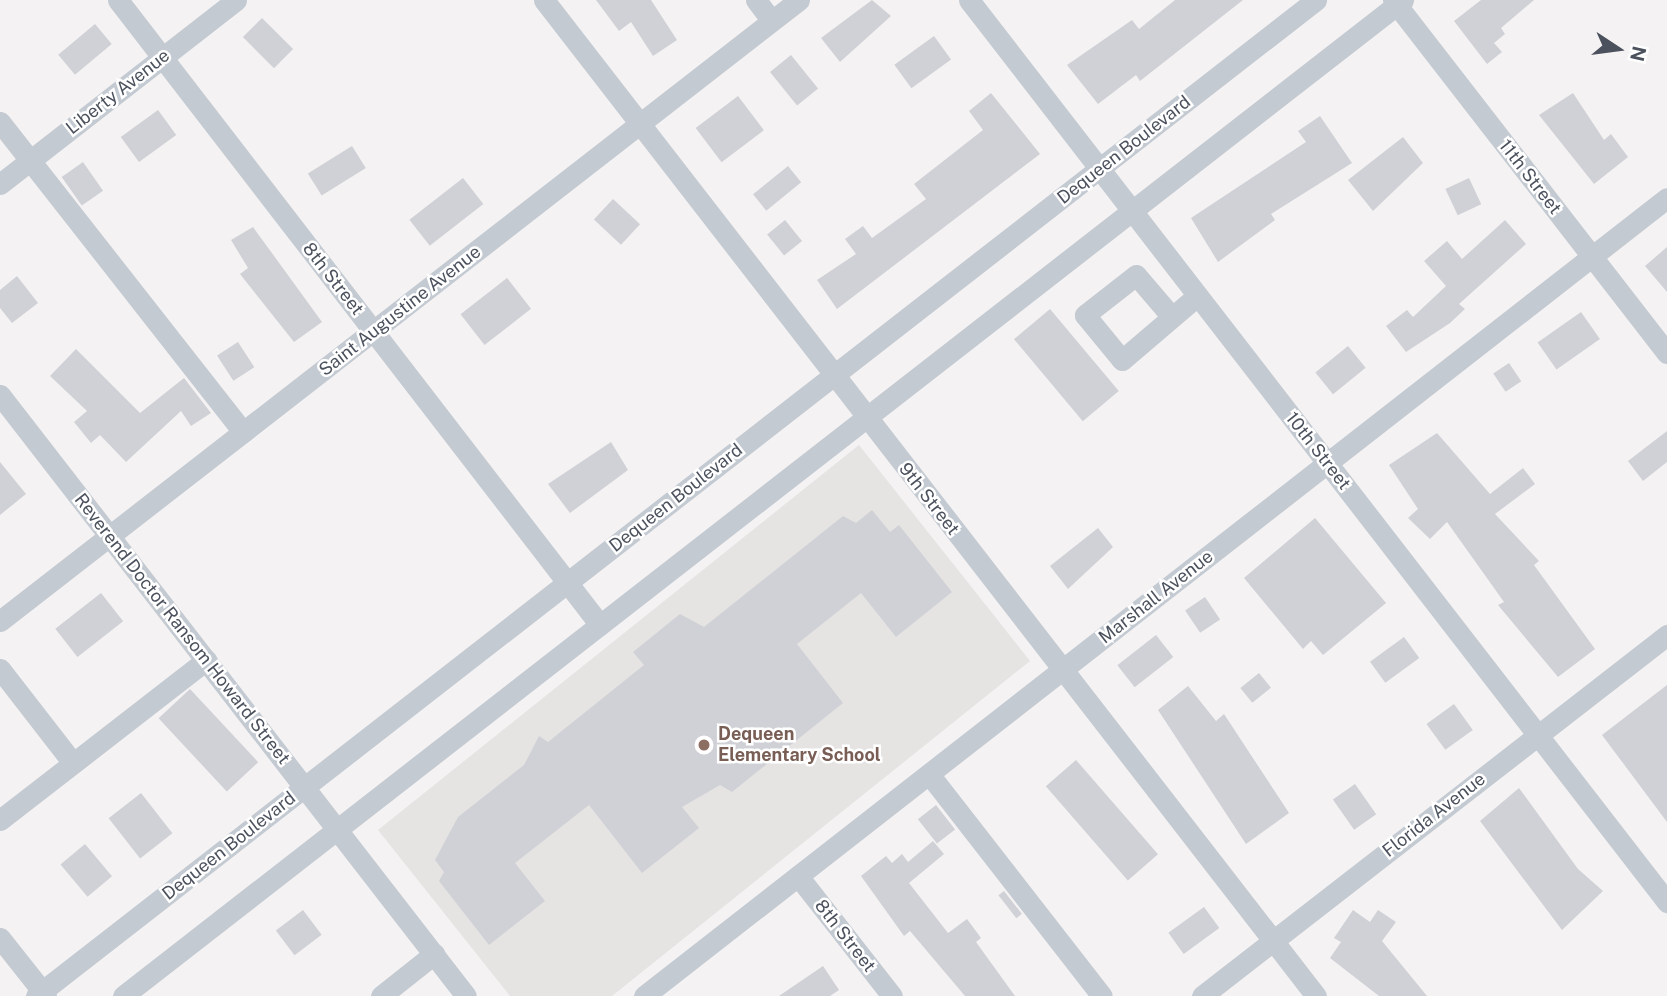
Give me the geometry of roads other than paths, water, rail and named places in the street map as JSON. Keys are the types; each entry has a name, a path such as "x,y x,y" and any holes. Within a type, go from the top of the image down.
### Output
{"street":[{"name":"8th Street","path":"118,0 600,625"},
{"name":"Liberty Avenue","path":"0,184 236,0"},
{"name":"9th Street","path":"544,0 1316,996"},
{"path":"756,0 772,21"},
{"name":"Saint Augustine Avenue","path":"0,621 799,0"},
{"name":"10th Street","path":"968,0 1667,902"},
{"name":"Dequeen Boulevard","path":"41,994 1316,0"},
{"path":"123,996 1398,2"},
{"name":"11th Street","path":"1398,2 1667,353"},
{"path":"0,122 243,432"},
{"name":"Marshall Avenue","path":"645,996 1667,198"},
{"path":"1172,317 1197,296"},
{"name":"Reverend Doctor Ransom Howard Street","path":"0,396 466,996"},
{"name":"Florida Avenue","path":"1202,996 1667,635"},
{"path":"0,820 206,660"},
{"path":"0,669 74,763"},
{"path":"929,774 1102,996"},
{"name":"8th Street","path":"798,876 892,996"},
{"path":"0,938 41,994"},
{"path":"381,996 434,954"}],"place":[{"name":"Dequeen Elementary School","path":"704,745"}]}
